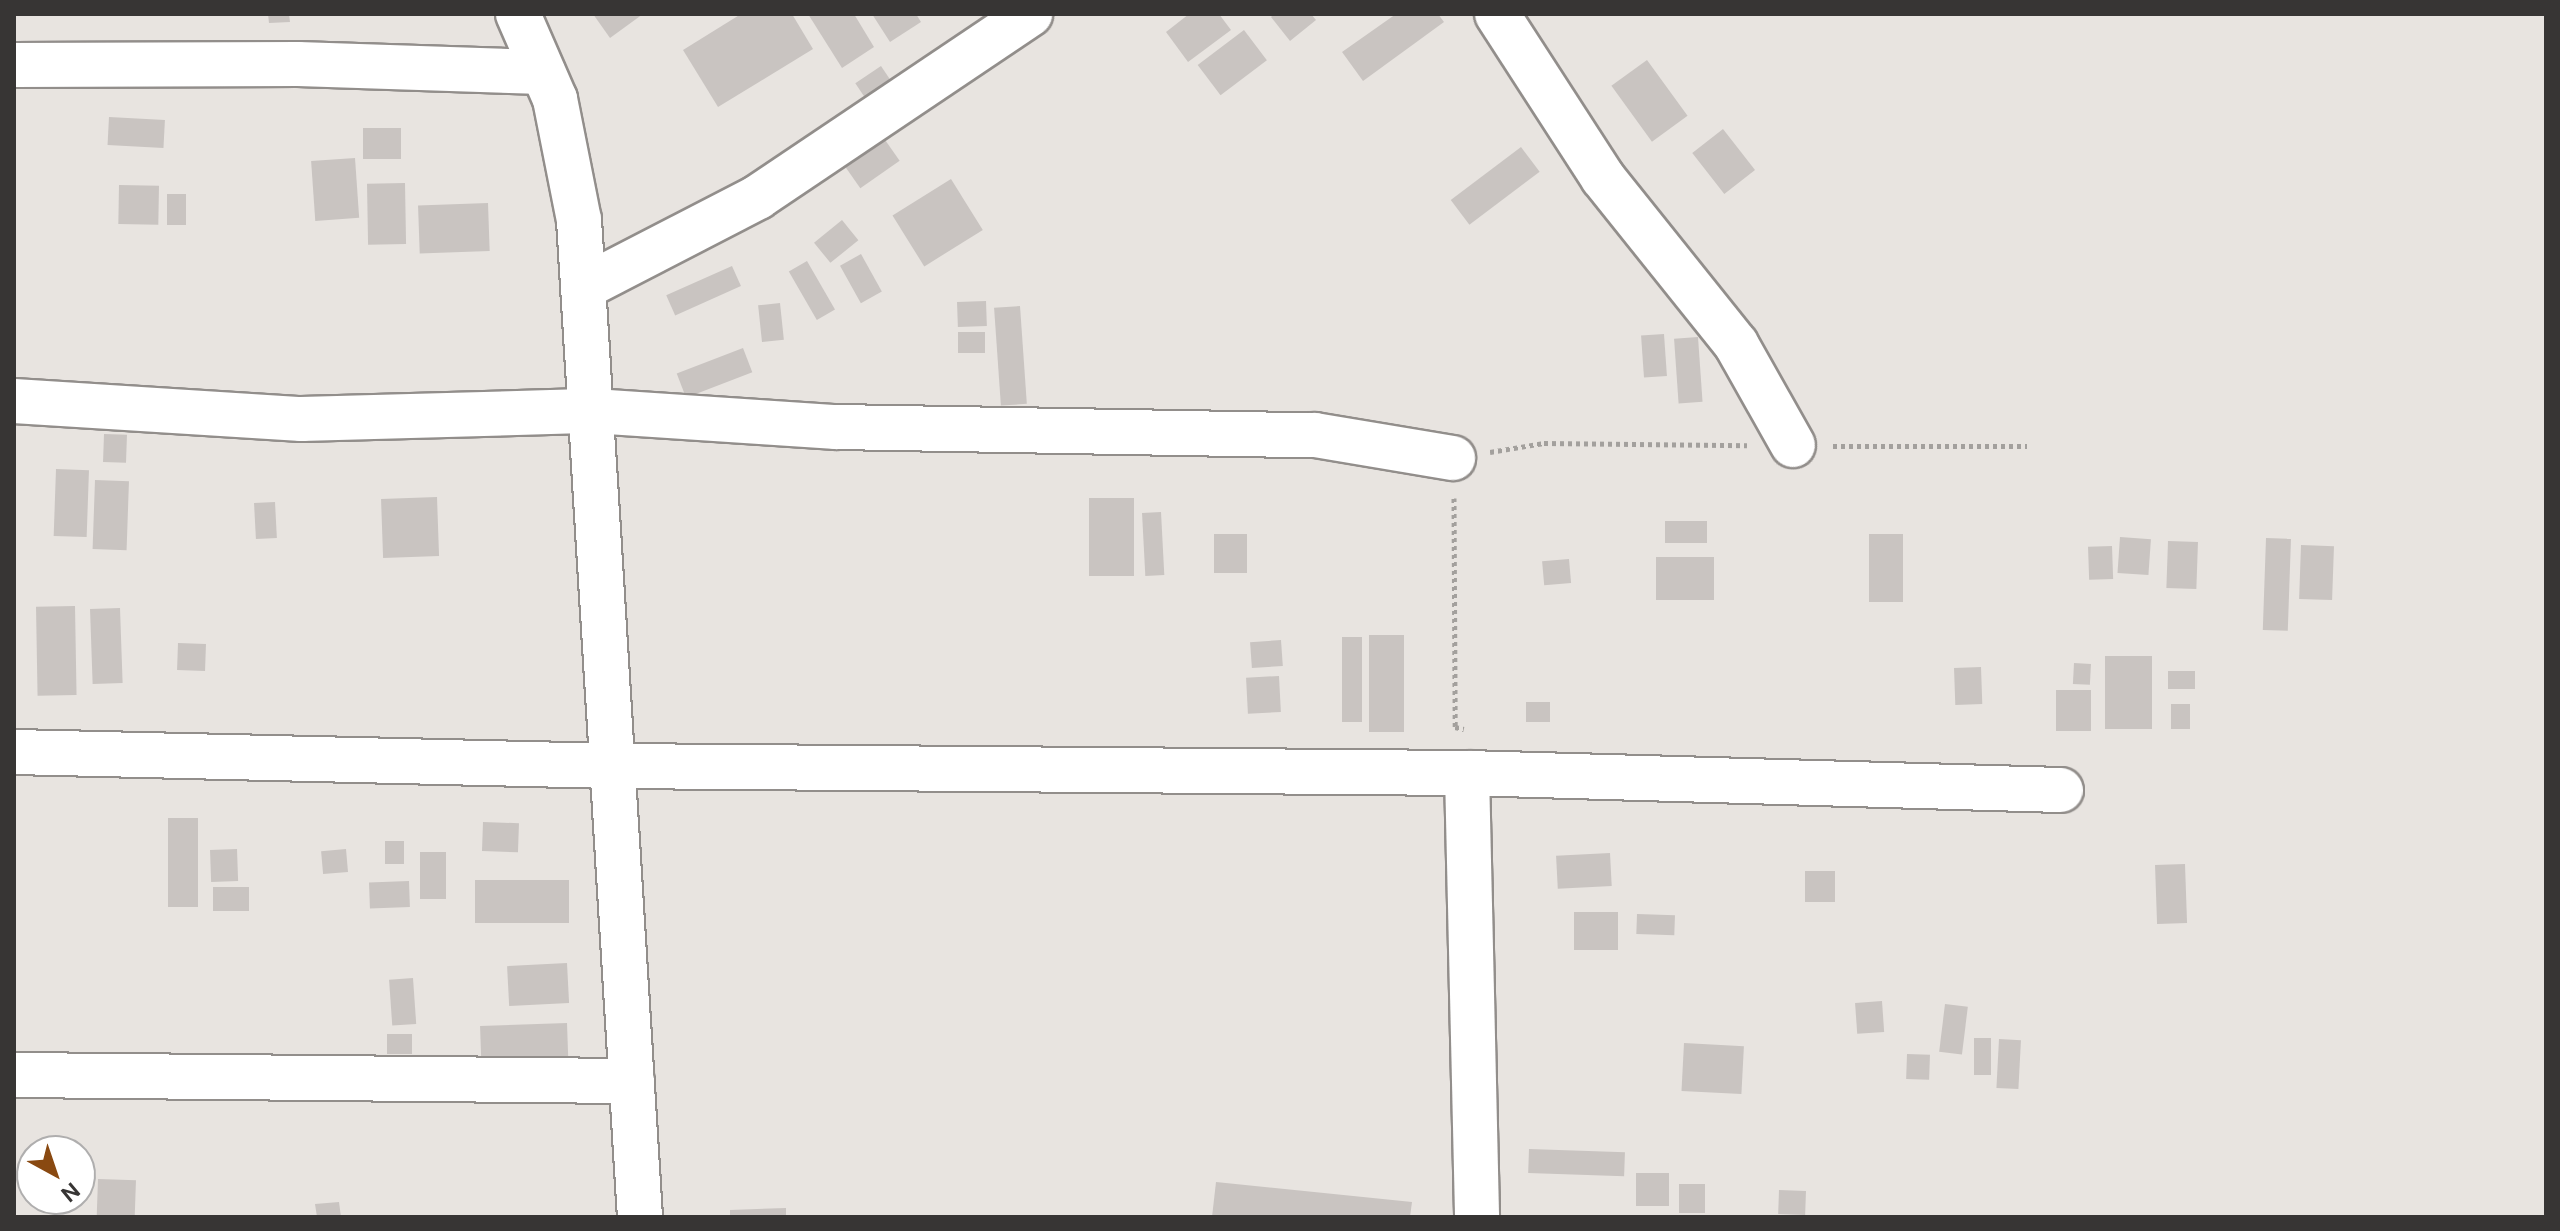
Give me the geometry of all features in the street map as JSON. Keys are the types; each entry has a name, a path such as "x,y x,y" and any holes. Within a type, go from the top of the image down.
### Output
{"street":[{"path":"518,14 555,99 579,220 640,1217"},
{"path":"584,287 758,197 1030,14"},
{"path":"1497,14 1603,178 1736,344 1793,445"},
{"path":"14,65 298,64 543,72"},
{"path":"14,401 301,419 593,411 836,427 1315,435 1453,458"},
{"path":"14,752 613,766 1469,757 2061,790"},
{"path":"1469,757 1477,1217"},
{"path":"14,1075 632,1081"}],"path":[{"path":"1469,757 1471,730 1455,727 1453,458 1544,443 2027,446"}],"building":[{"path":"268,14 289,14 290,22 269,23"},
{"path":"593,14 643,14 610,38"},
{"path":"741,14 792,14 813,49 718,107 683,50"},
{"path":"808,14 854,14 874,47 842,68"},
{"path":"872,14 916,14 921,22 890,42"},
{"path":"1189,14 1219,14 1231,30 1188,62 1166,32"},
{"path":"1274,14 1311,14 1316,20 1290,41 1271,17"},
{"path":"1396,14 1438,14 1444,22 1363,81 1342,52"},
{"path":"1244,30 1267,60 1221,95 1198,65"},
{"path":"1647,60 1688,116 1652,142 1611,86"},
{"path":"881,66 896,88 870,106 855,83"},
{"path":"109,117 165,120 163,148 108,145"},
{"path":"363,128 401,128 401,159 363,159"},
{"path":"1723,129 1755,170 1724,194 1692,153"},
{"path":"883,137 900,161 860,188 844,165"},
{"path":"1521,147 1540,172 1469,225 1451,200"},
{"path":"355,158 359,218 315,221 311,161"},
{"path":"951,179 983,230 924,266 892,216"},
{"path":"405,183 406,244 368,245 367,184"},
{"path":"119,185 159,186 158,225 118,224"},
{"path":"167,194 186,194 186,225 167,225"},
{"path":"488,203 490,251 420,253 418,205"},
{"path":"842,220 858,240 830,263 814,243"},
{"path":"861,254 882,292 861,303 840,266"},
{"path":"807,261 835,309 817,320 789,272"},
{"path":"732,266 741,286 675,315 666,295"},
{"path":"986,301 987,326 958,327 957,302"},
{"path":"780,303 784,340 762,342 758,305"},
{"path":"1020,306 1027,404 1001,406 994,308"},
{"path":"958,332 985,332 985,353 958,353"},
{"path":"1664,334 1667,376 1644,378 1641,336"},
{"path":"1698,337 1703,402 1679,404 1674,339"},
{"path":"743,348 752,372 686,398 677,373"},
{"path":"104,434 127,435 126,463 103,462"},
{"path":"56,469 89,470 87,537 54,536"},
{"path":"95,480 129,481 127,550 93,549"},
{"path":"437,497 439,556 383,558 381,499"},
{"path":"1089,498 1134,498 1134,576 1089,576"},
{"path":"275,502 277,538 256,539 254,503"},
{"path":"1161,512 1164,575 1145,576 1142,513"},
{"path":"1665,521 1707,521 1707,543 1665,543"},
{"path":"1214,534 1247,534 1247,573 1214,573"},
{"path":"1869,534 1903,534 1903,602 1869,602"},
{"path":"2120,537 2151,539 2148,575 2117,573"},
{"path":"2266,538 2291,539 2288,631 2263,630"},
{"path":"2168,541 2198,542 2196,589 2166,588"},
{"path":"2301,545 2334,546 2332,600 2299,599"},
{"path":"2112,546 2113,579 2089,580 2088,547"},
{"path":"1656,557 1714,557 1714,600 1656,600"},
{"path":"1569,559 1571,583 1544,585 1542,561"},
{"path":"75,606 77,695 38,696 36,607"},
{"path":"120,608 123,683 93,684 90,609"},
{"path":"1369,635 1404,635 1404,732 1369,732"},
{"path":"1342,637 1362,637 1362,722 1342,722"},
{"path":"1281,640 1283,666 1252,668 1250,642"},
{"path":"178,643 206,644 205,671 177,670"},
{"path":"2105,656 2152,656 2152,729 2105,729"},
{"path":"2074,663 2091,664 2090,685 2073,684"},
{"path":"1981,667 1982,704 1955,705 1954,668"},
{"path":"2168,671 2195,671 2195,689 2168,689"},
{"path":"1279,676 1281,712 1248,714 1246,678"},
{"path":"2056,690 2091,690 2091,731 2056,731"},
{"path":"1526,702 1550,702 1550,722 1526,722"},
{"path":"2171,704 2190,704 2190,729 2171,729"},
{"path":"168,818 198,818 198,907 168,907"},
{"path":"483,822 519,823 518,852 482,851"},
{"path":"385,841 404,841 404,864 385,864"},
{"path":"237,849 238,881 211,882 210,850"},
{"path":"346,849 348,872 323,874 321,851"},
{"path":"420,852 446,852 446,899 420,899"},
{"path":"1610,853 1612,886 1558,889 1556,856"},
{"path":"2185,864 2187,923 2157,924 2155,865"},
{"path":"1805,871 1835,871 1835,902 1805,902"},
{"path":"475,880 569,880 569,923 475,923"},
{"path":"409,881 410,907 370,908 369,882"},
{"path":"213,887 249,887 249,911 213,911"},
{"path":"1574,912 1618,912 1618,950 1574,950"},
{"path":"1637,914 1675,915 1674,935 1636,934"},
{"path":"567,963 569,1003 509,1006 507,966"},
{"path":"413,978 416,1024 392,1026 389,980"},
{"path":"1882,1001 1884,1032 1857,1034 1855,1003"},
{"path":"1945,1004 1968,1007 1962,1054 1939,1052"},
{"path":"567,1023 568,1059 481,1062 480,1026"},
{"path":"387,1034 412,1034 412,1054 387,1054"},
{"path":"1974,1038 1991,1038 1991,1075 1974,1075"},
{"path":"1999,1039 2021,1040 2018,1089 1996,1088"},
{"path":"1684,1043 1744,1046 1741,1094 1681,1091"},
{"path":"1907,1054 1930,1055 1929,1080 1906,1079"},
{"path":"1529,1149 1625,1152 1624,1176 1528,1173"},
{"path":"1636,1173 1669,1173 1669,1206 1636,1206"},
{"path":"98,1179 136,1180 135,1217 97,1217"},
{"path":"1216,1182 1412,1202 1410,1217 1212,1217"},
{"path":"1679,1184 1705,1184 1705,1213 1679,1213"},
{"path":"1779,1190 1806,1191 1805,1215 1778,1214"},
{"path":"339,1202 341,1217 317,1217 315,1204"},
{"path":"786,1208 786,1217 730,1217 730,1210"}]}
